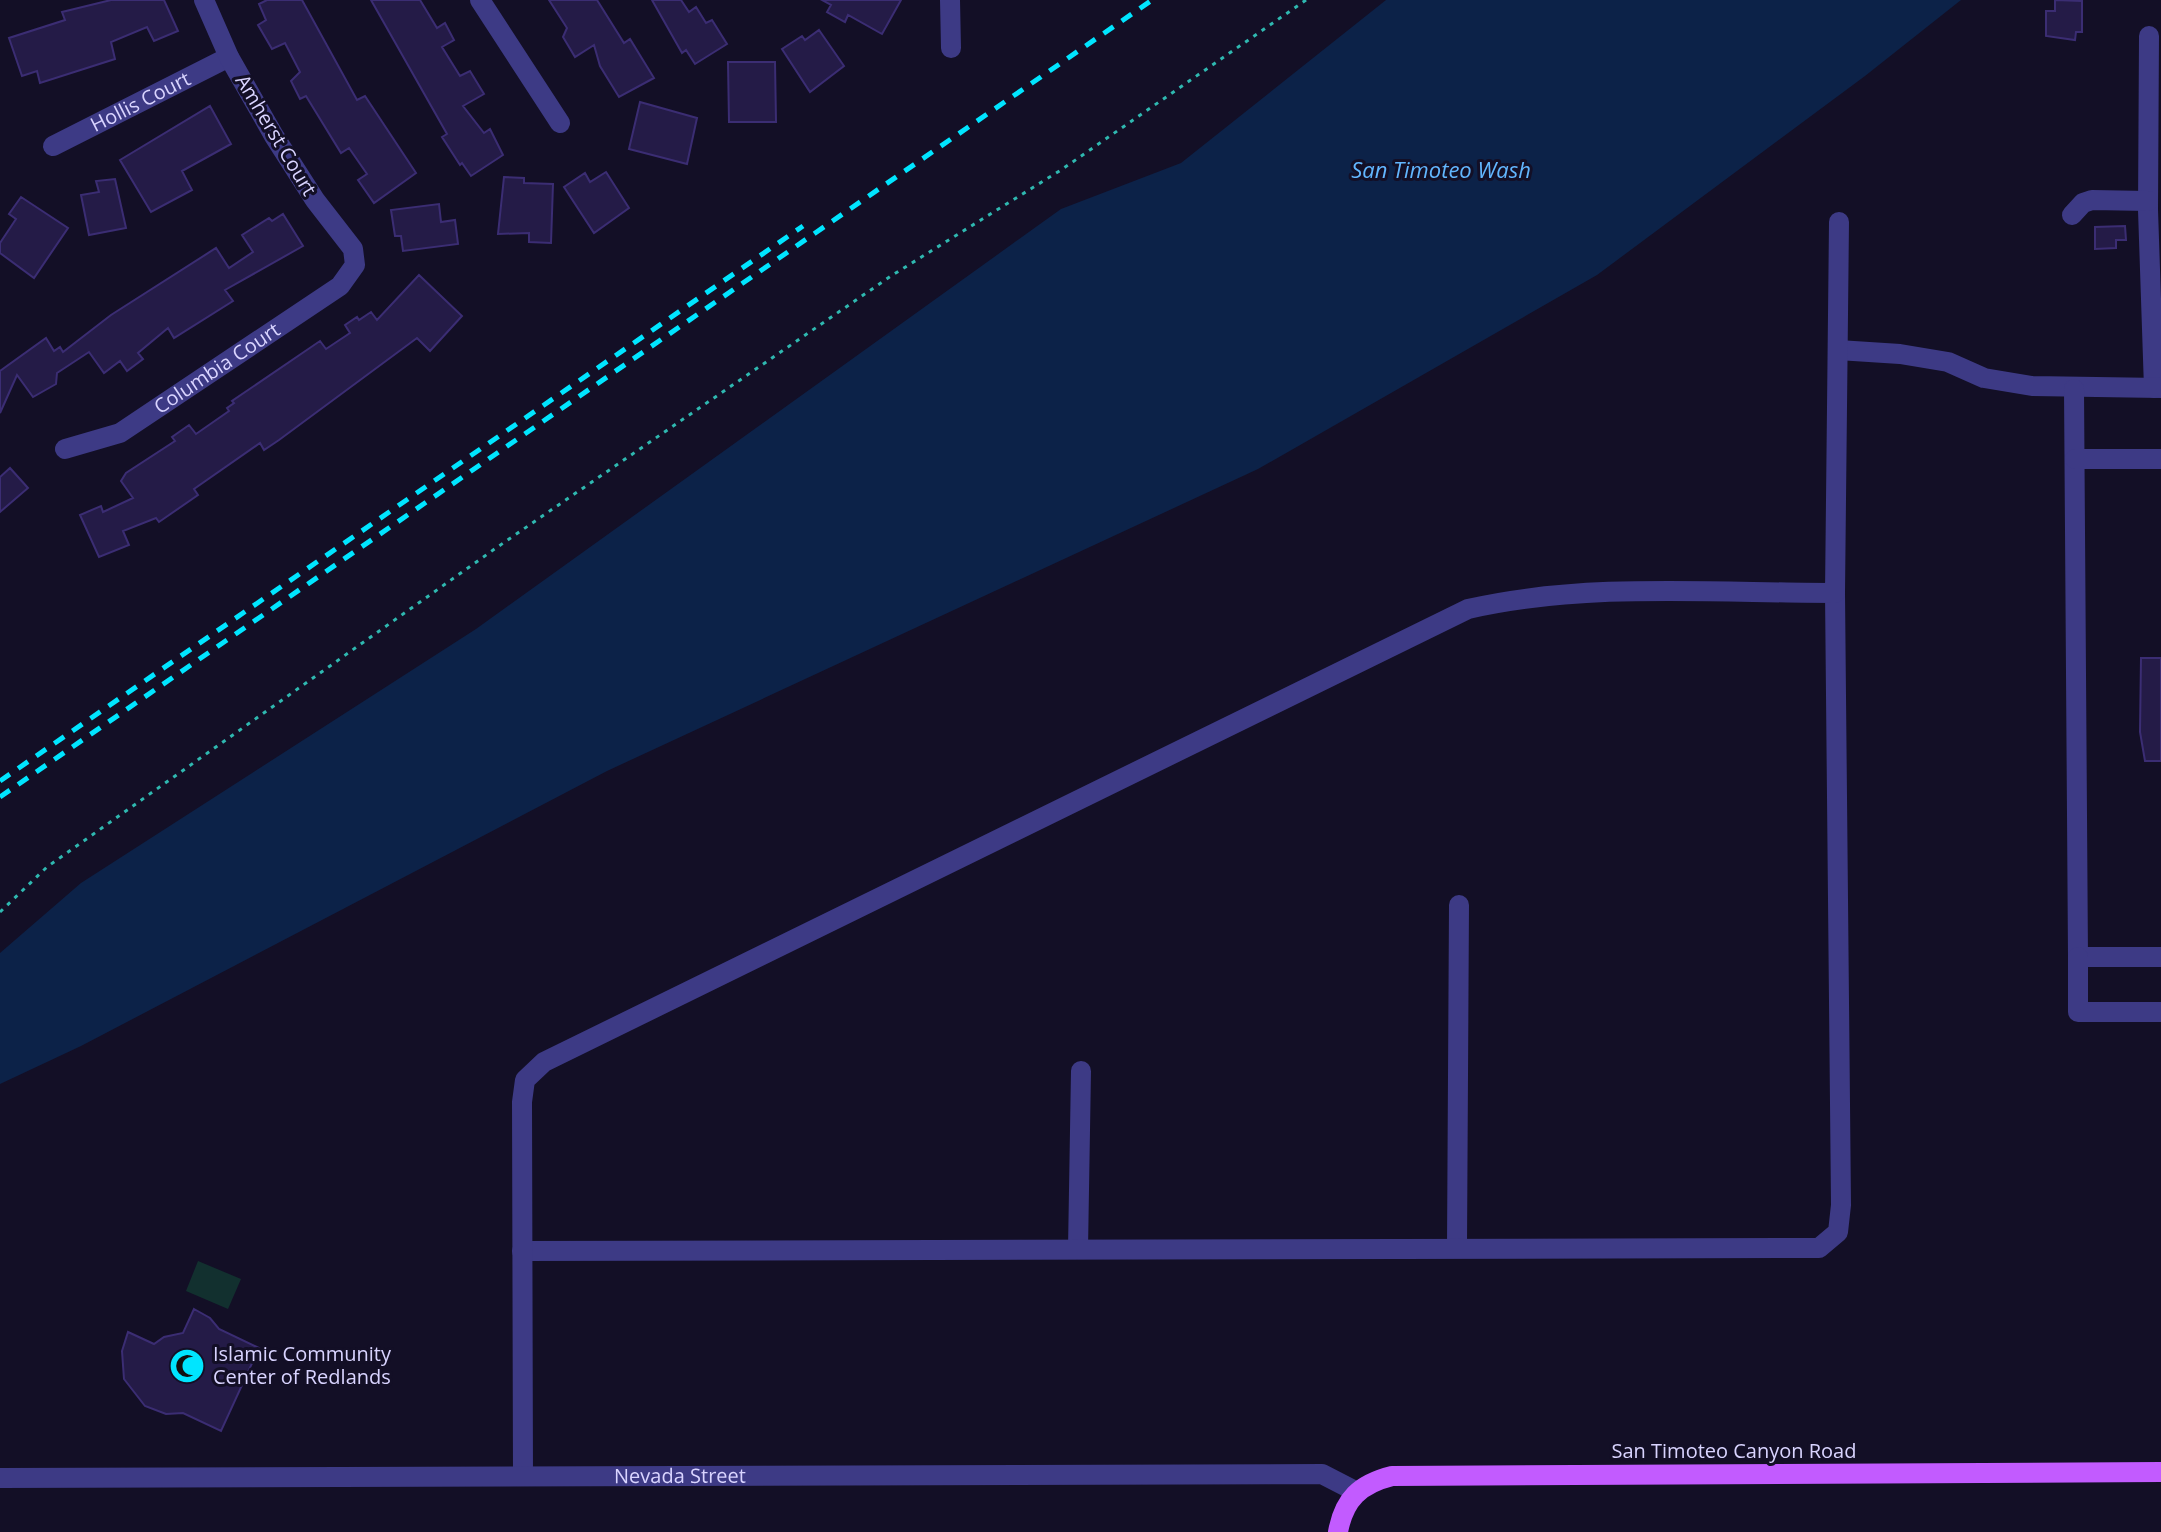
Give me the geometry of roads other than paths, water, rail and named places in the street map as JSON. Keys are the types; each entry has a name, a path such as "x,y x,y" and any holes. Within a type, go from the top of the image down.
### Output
{"main road":[{"name":"San Timoteo Canyon Road","path":"1355,1491 1392,1476 2161,1472"},
{"path":"1338,1532 1340,1518 1355,1491"}],"street":[{"name":"Amherst Court","path":"204,0 229,57 315,200 353,249 355,265"},
{"path":"480,0 560,123"},
{"path":"950,0 951,48"},
{"path":"1838,350 1900,354 1948,362 1984,378 2074,389 2157,388 2148,201 2149,36"},
{"name":"Hollis Court","path":"53,146 229,57"},
{"path":"2072,215 2083,203 2092,200 2148,201"},
{"path":"522,1251 1819,1248 1838,1232 1835,593 1839,222"},
{"name":"Columbia Court","path":"65,449 120,433 340,286 355,265"},
{"path":"2074,389 2078,1012 2161,1012"},
{"path":"2075,459 2161,459"},
{"path":"523,1476 522,1102 525,1080 544,1062 1468,609 1508,600 1575,594 1835,593"},
{"path":"1457,1247 1459,905"},
{"path":"2078,957 2161,957"},
{"path":"1078,1249 1081,1071"},
{"name":"Nevada Street","path":"0,1478 1322,1474 1355,1491"}],"water":[{"name":"San Timoteo Wash","path":"1386,0 1961,0 1865,76 1597,275 1258,469 607,771 81,1046 0,1084 0,953 81,883 476,629 1061,209 1181,163"}],"railway":[{"path":"0,797 1152,0"},
{"path":"0,781 803,226"}],"place":[{"name":"Islamic Community Center of Redlands","path":"187,1366"}]}
